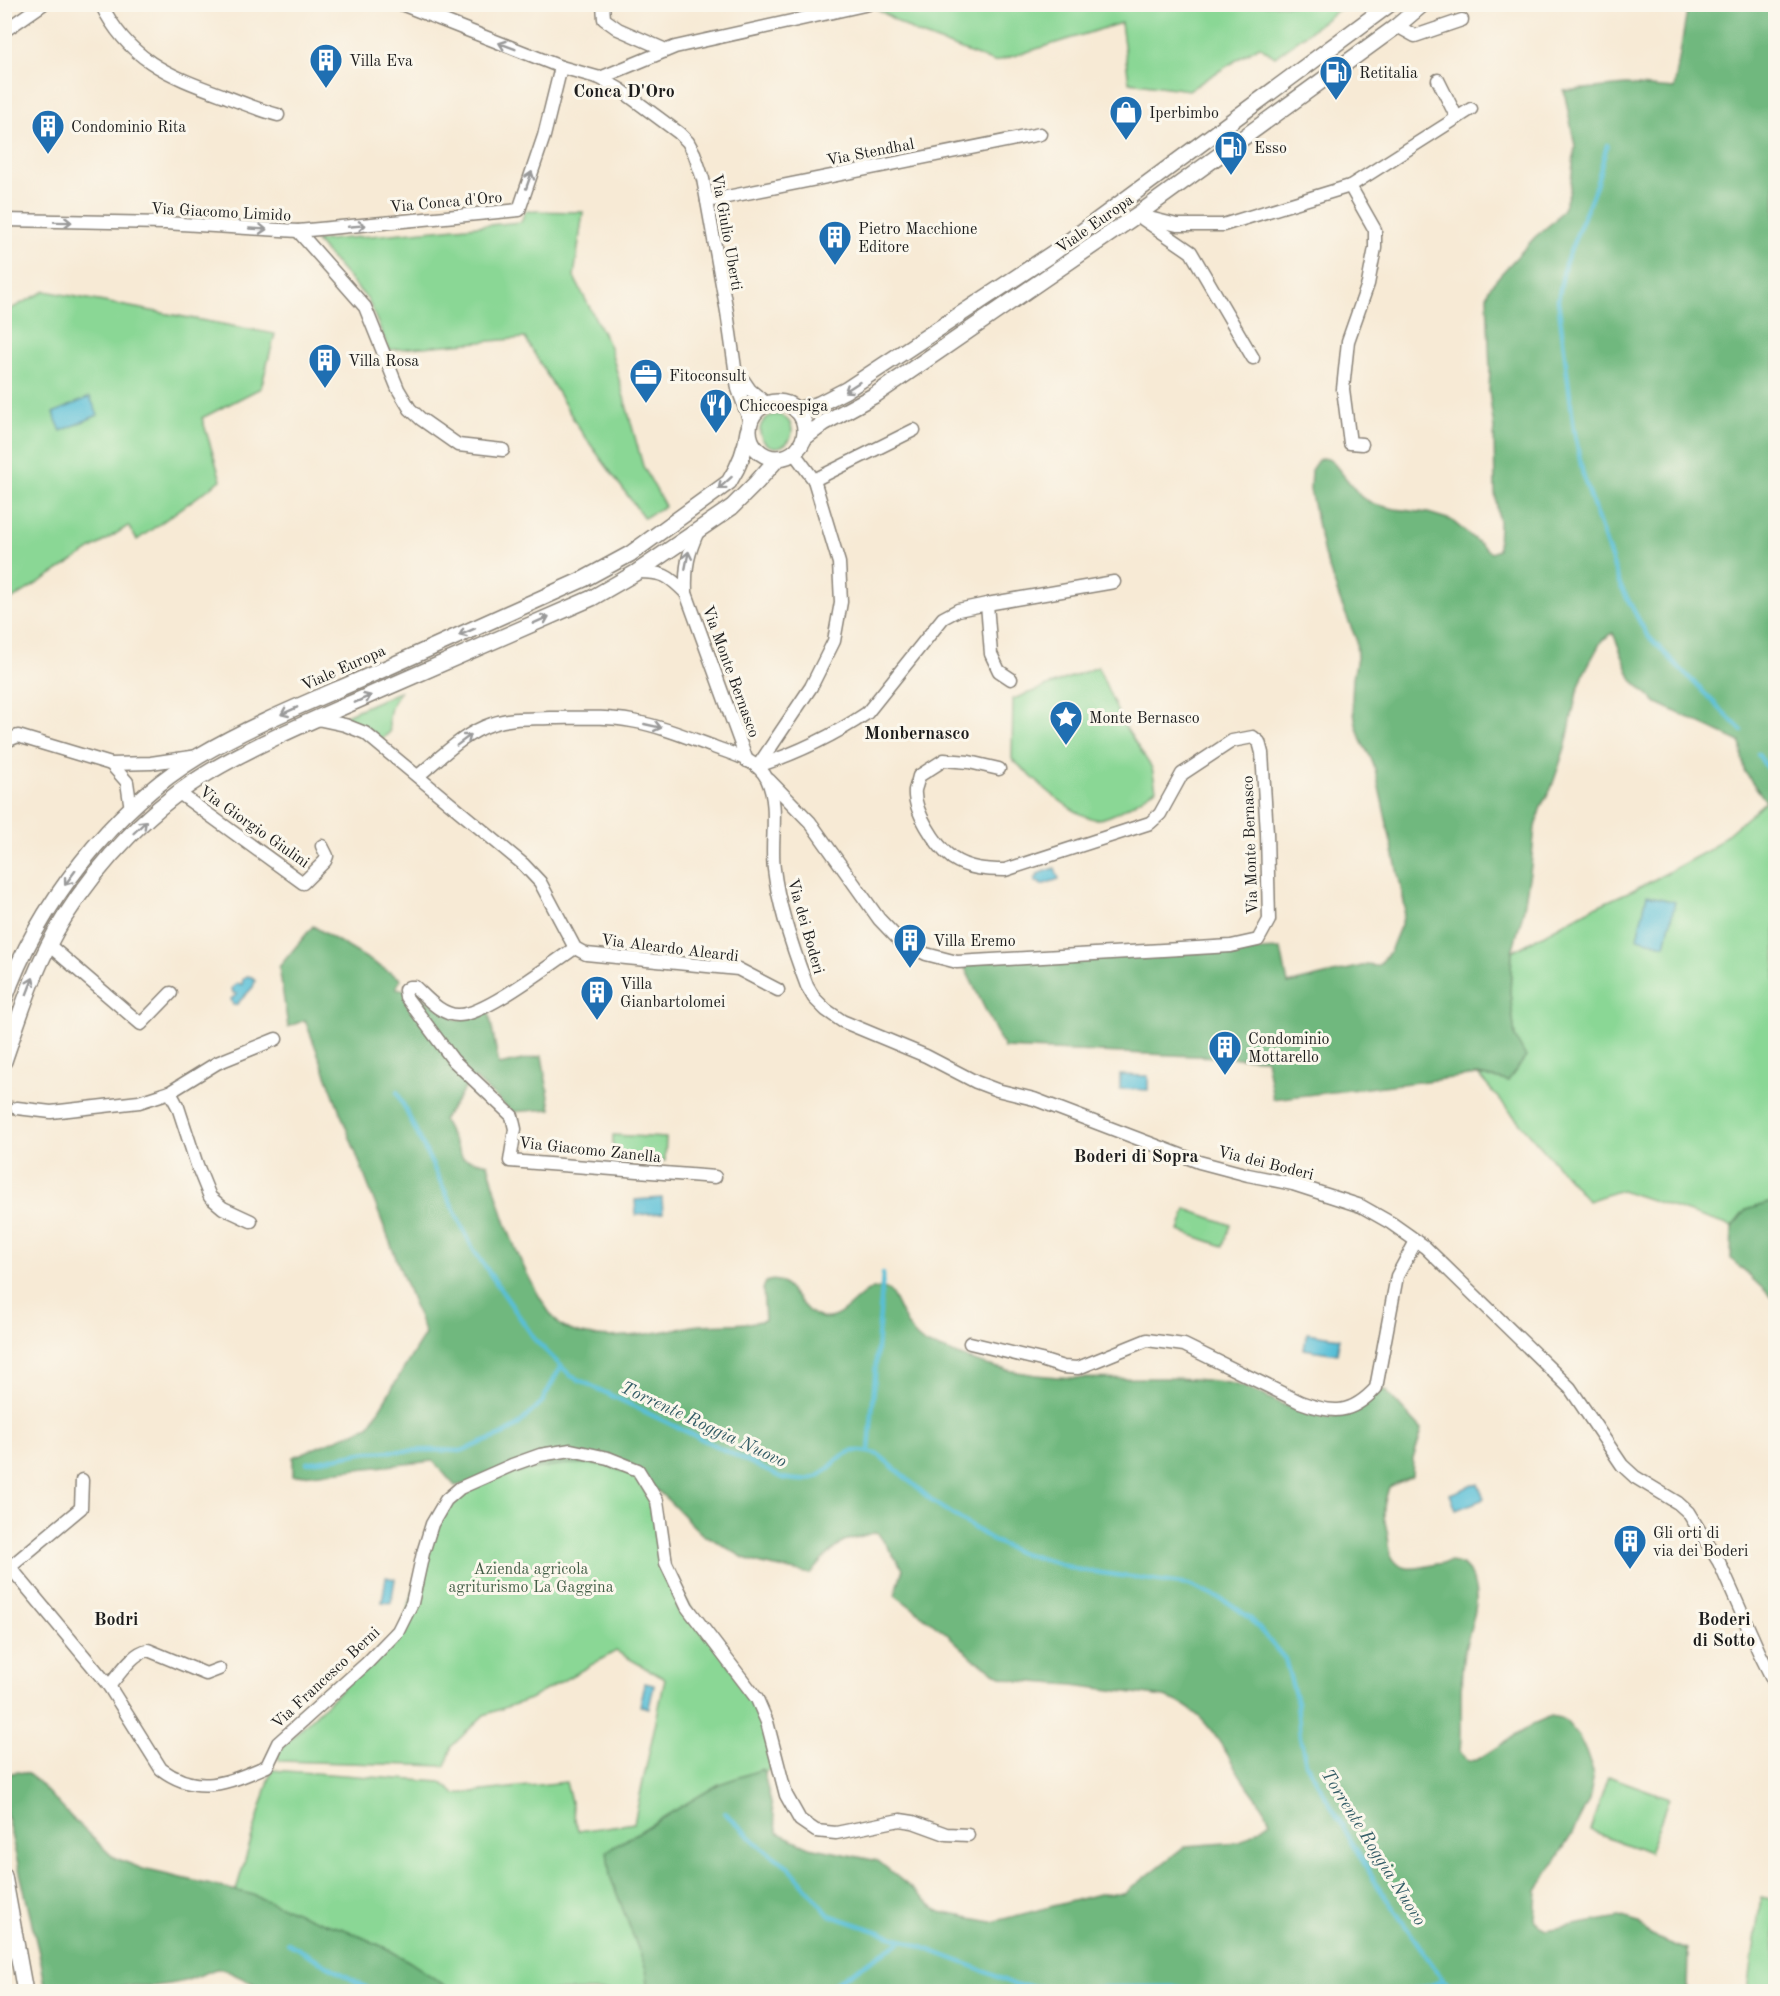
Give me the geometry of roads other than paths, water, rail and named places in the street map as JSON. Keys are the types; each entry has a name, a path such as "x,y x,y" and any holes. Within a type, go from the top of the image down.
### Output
{"street":[{"path":"101,4 123,41 138,54 176,79 278,115"},
{"name":"Via Giulio Uberti","path":"401,4 561,67 600,78 621,90 688,142 700,167 740,398 749,426"},
{"path":"603,4 604,19 618,29 666,50"},
{"path":"600,78 666,50 869,4"},
{"name":"Viale Europa","path":"767,404 782,403 796,410 832,399 901,355 1053,253 1390,4"},
{"name":"Viale Europa","path":"794,453 804,438 824,423 875,395 1137,215 1397,26 1423,4"},
{"path":"4,32 40,5"},
{"path":"1397,26 1415,36 1462,20"},
{"name":"Via Conca d'Oro","path":"298,231 519,210 544,136 561,67"},
{"path":"1438,80 1457,118"},
{"path":"1137,215 1177,225 1222,225 1350,186 1471,109"},
{"name":"Via Stendhal","path":"707,201 1040,134"},
{"path":"1350,186 1375,230 1375,248 1368,284 1348,340 1343,388 1350,443 1362,444"},
{"path":"1137,215 1191,252 1253,358"},
{"name":"Via Giacomo Limido","path":"4,220 165,223 298,231 364,307 398,388 410,409 458,445 503,450"},
{"name":"Via Giulio Uberti","path":"736,370 750,390 767,404"},
{"path":"753,763 811,687 834,641 841,602 839,563 814,480 794,453 786,457 769,457 754,448 749,426 754,414 767,404"},
{"path":"796,410 804,423 804,438"},
{"name":"Viale Europa","path":"4,1001 13,976 47,909 84,859 130,809 161,782 199,756 266,721 584,579 630,554 729,482 741,461 747,443 749,426"},
{"path":"814,480 914,430"},
{"path":"4,1061 31,982 63,919 102,866 141,825 179,793 210,772 266,743 592,598 638,572 732,507 778,458"},
{"name":"Via Monte Bernasco","path":"699,529 689,550 686,565 686,593 753,763"},
{"name":"Via Monte Bernasco","path":"638,572 657,572 667,575 686,593"},
{"path":"418,776 470,735 490,724 512,719 597,717 631,721 664,729 753,763 793,755 852,724 867,713 943,618 958,610 1114,582"},
{"path":"987,604 991,654 999,671 1011,679"},
{"path":"317,719 345,725 365,733 524,864 540,882 575,948"},
{"path":"4,742 18,736 111,764 151,763 199,756"},
{"name":"Via Monte Bernasco","path":"766,777 810,822 879,919 900,941 926,954 957,962 1231,946 1258,940 1264,931 1269,920 1267,833 1262,753 1259,742 1253,737 1232,741 1182,774 1160,814 1150,823 1005,870 983,870 952,858 936,841 920,812 915,792 919,776 944,760 969,762 999,769"},
{"name":"Via dei Boderi","path":"753,763 766,777 772,801 773,867 779,895 807,986 814,999 826,1011 842,1021 926,1056 976,1082 997,1090 1034,1099 1199,1162 1334,1196 1361,1206 1391,1223 1456,1275 1570,1388 1622,1465 1635,1477 1678,1503 1688,1512 1719,1562 1776,1686"},
{"path":"111,764 127,782 130,809"},
{"name":"Via Giorgio Giulini","path":"179,793 303,883 325,861 327,856 322,846"},
{"path":"50,946 141,1024 171,993"},
{"name":"Via Aleardo Aleardi","path":"575,948 586,954 738,969 778,990"},
{"name":"Via Giacomo Zanella","path":"575,948 483,1009 457,1015 439,1009 416,987 409,987 405,990 406,997 453,1060 512,1116 515,1129 510,1161 715,1177"},
{"path":"17,1108 51,1112 139,1102 170,1092 217,1063 276,1039"},
{"path":"170,1092 178,1107 210,1197 223,1208 252,1221"},
{"path":"970,1343 1063,1367 1078,1368 1147,1340 1184,1345 1308,1406 1335,1411 1352,1408 1364,1401 1376,1388 1396,1276 1416,1241"},
{"name":"Via Francesco Berni","path":"82,1480 81,1508 7,1566 109,1686 161,1769 170,1776 199,1785 217,1785 267,1766 278,1743 367,1663 398,1631 412,1603 432,1524 446,1500 460,1488 512,1465 540,1455 571,1450 608,1458 638,1470 657,1501 666,1563 687,1607 757,1699 767,1722 786,1795 801,1820 816,1831 836,1833 900,1820 913,1822 946,1834 968,1835"},
{"path":"109,1686 136,1656 148,1650 206,1674 219,1669"},
{"path":"4,1876 25,1992"}],"water":[{"path":"90,397 98,415 61,431 53,413"},
{"path":"1055,868 1059,879 1041,885 1035,882 1037,874"},
{"path":"1647,895 1675,902 1665,945 1637,938"},
{"path":"247,976 252,977 255,981 253,987 237,1004 233,1005 231,999 237,994 233,993 232,988 238,983 242,985 243,979"},
{"path":"1120,1075 1148,1076 1148,1090 1120,1089"},
{"path":"662,1198 663,1213 636,1215 635,1200"},
{"path":"1307,1333 1340,1338 1337,1354 1304,1349"},
{"path":"1478,1483 1484,1499 1456,1510 1450,1494"},
{"path":"386,1577 395,1579 391,1603 382,1602"},
{"path":"645,1683 654,1685 649,1708 640,1706"}],"waterway":[{"path":"1607,145 1596,186 1565,264 1558,300 1574,429 1583,475 1620,585 1647,635 1742,731"},
{"path":"1758,754 1776,782"},
{"name":"Torrente Roggia Nuovo","path":"397,1092 473,1249 536,1341 571,1376 782,1478 806,1480 817,1477 838,1459 853,1451 879,1455 935,1503 992,1540 1015,1551 1080,1570 1189,1585 1229,1603 1250,1618 1285,1659 1297,1702 1300,1737 1306,1763 1375,1882 1443,1980 1461,1992"},
{"path":"869,1451 883,1274"},
{"path":"307,1463 367,1452 461,1451 516,1427 542,1402 561,1366"},
{"path":"725,1813 762,1848 788,1866 829,1915 903,1940 1015,1985 1051,1988 1178,1987 1208,1992"},
{"path":"825,1992 838,1981 903,1940"},
{"path":"288,1943 374,1992"},
{"path":"1407,1992 1443,1980"}],"tunnel":[{"path":"4,1104 17,1108"}],"place":[{"name":"Villa Eva","path":"326,89"},
{"name":"Retitalia","path":"1336,101"},
{"name":"Iperbimbo","path":"1126,141"},
{"name":"Condominio Rita","path":"48,155"},
{"name":"Esso","path":"1231,176"},
{"name":"Pietro Macchione Editore","path":"835,266"},
{"name":"Villa Rosa","path":"325,389"},
{"name":"Fitoconsult","path":"646,404"},
{"name":"Chiccoespiga","path":"716,434"},
{"name":"Monte Bernasco","path":"1066,746"},
{"name":"Villa Eremo","path":"910,969"},
{"name":"Villa Gianbartolomei","path":"597,1021"},
{"name":"Condominio Mottarello","path":"1225,1076"},
{"name":"Gli orti di via dei Boderi","path":"1630,1570"}],"district":[{"name":"Conca D'Oro","path":"624,91"},
{"name":"Monbernasco","path":"917,733"},
{"name":"Boderi di Sopra","path":"1136,1156"},
{"name":"Bodri","path":"116,1619"},
{"name":"Boderi di Sotto","path":"1724,1629"}],"park label":[{"name":"Azienda agricola agriturismo La Gaggina","path":"531,1577"}]}
